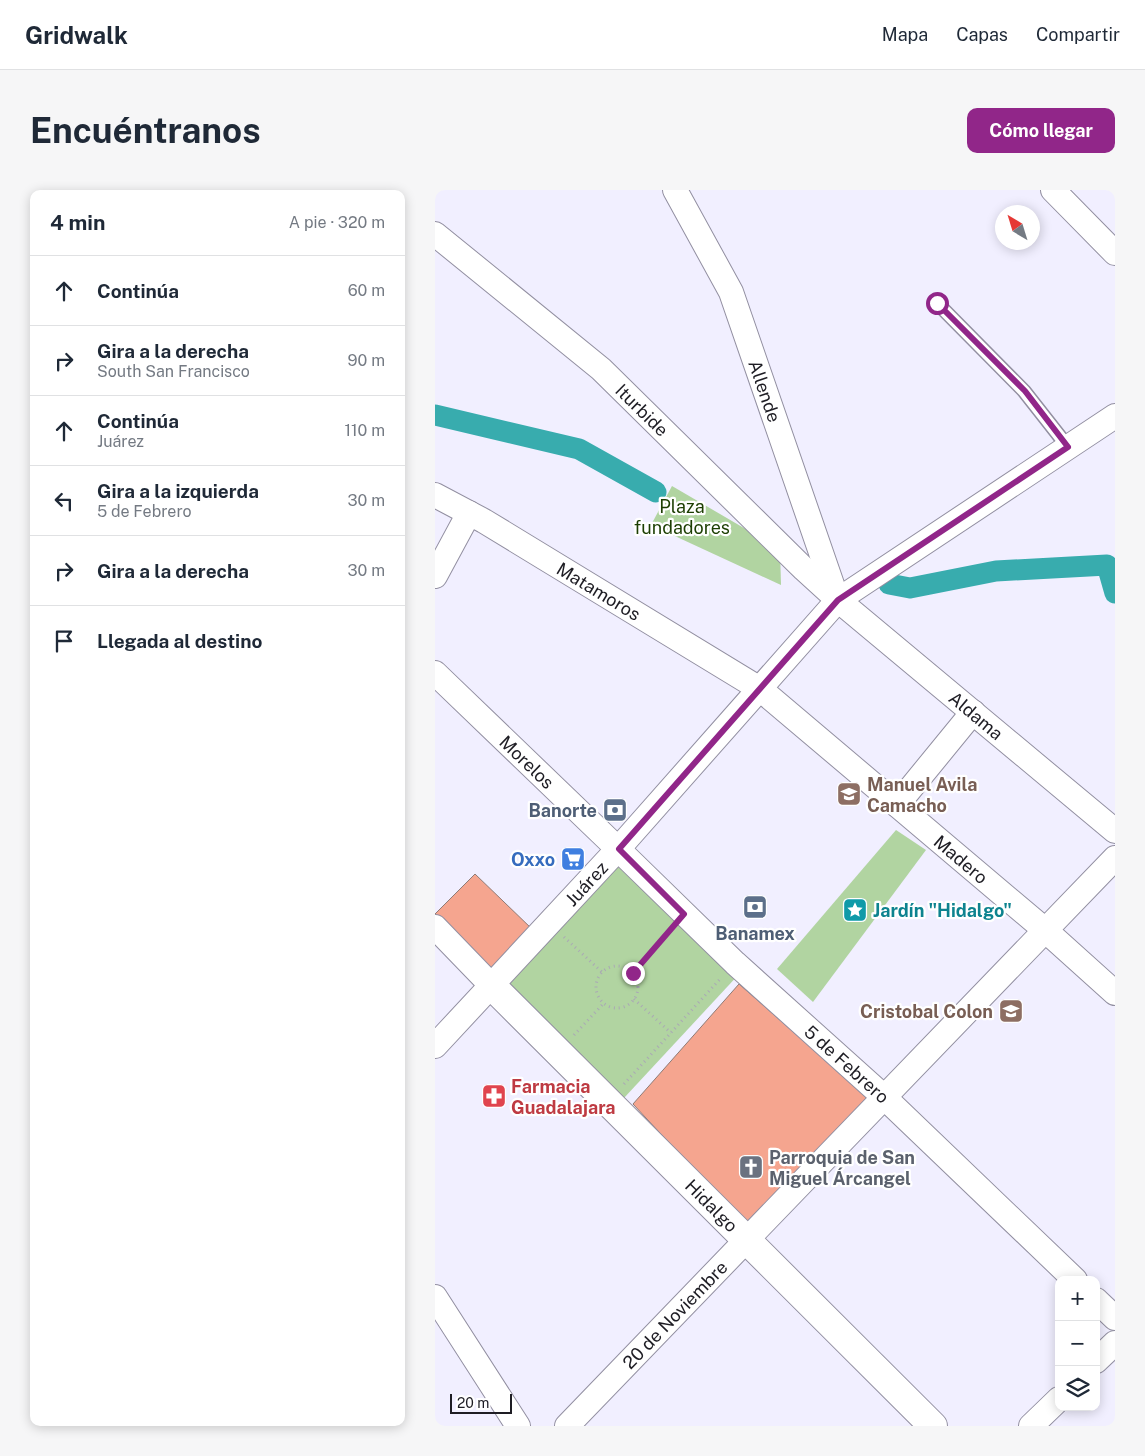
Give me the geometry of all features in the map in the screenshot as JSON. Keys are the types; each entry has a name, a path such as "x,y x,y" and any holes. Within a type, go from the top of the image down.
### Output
{"street":[{"name":"Allende","path":"675,190 731,292 838,600"},
{"path":"1053,190 1115,253"},
{"name":"Iturbide","path":"435,234 601,369 804,569 838,600"},
{"name":"Juárez","path":"435,1046 619,849 838,600 1115,416"},
{"name":"Matamoros","path":"435,495 469,513 760,689"},
{"path":"435,576 469,513"},
{"name":"Aldama","path":"838,600 1115,830"},
{"name":"Morelos","path":"435,673 619,849"},
{"name":"Madero","path":"760,689 1045,930 1115,994"},
{"path":"897,805 973,712"},
{"name":"5 de Febrero","path":"619,849 735,963 884,1097 1071,1276"},
{"name":"20 de Noviembre","path":"567,1426 1115,858"},
{"path":"435,927 491,985"},
{"name":"Hidalgo","path":"491,985 933,1426"},
{"path":"435,1297 519,1426"},
{"path":"1100,1304 1115,1318"},
{"path":"1100,1357 1115,1342"},
{"path":"1031,1426 1055,1403"}],"lane":[{"path":"937,303 1025,391 1068,447"}],"path":[{"path":"633,973 684,914"},
{"path":"549,922 602,972"},
{"path":"609,1101 735,963"},
{"path":"615,966 621,966 633,973 638,986 634,999 629,1004 616,1008 603,1003 599,997 596,984 602,972 615,966"},
{"path":"634,999 671,1033"},
{"path":"559,1052 603,1003"}],"green space":[{"name":"Plaza fundadores","path":"672,486 780,549 781,585 651,525"},
{"name":"Jardín \"Hidalgo\"","path":"896,830 926,850 813,1002 777,969"},
{"path":"622,860 741,972 624,1098 504,986"}],"building":[{"path":"475,874 532,929 490,971 435,914"},
{"name":"Parroquia de San Miguel Árcangel","path":"739,984 872,1101 750,1230 633,1104"}],"waterway":[{"path":"435,415 579,449 656,492"},
{"path":"889,584 910,588 996,571 1107,565 1115,593"}],"place":[{"name":"Manuel Avila Camacho","path":"849,794"},
{"name":"Banorte","path":"615,810"},
{"name":"Oxxo","path":"573,859"},
{"name":"Banamex","path":"755,907"},
{"name":"Jardín \"Hidalgo\"","path":"855,910"},
{"name":"Cristobal Colon","path":"1011,1011"},
{"name":"Farmacia Guadalajara","path":"494,1096"},
{"name":"Parroquia de San Miguel Árcangel","path":"751,1167"}],"route":[{"path":"633,973 684,914 619,849 838,600 1068,447 1025,391 937,303"}]}
